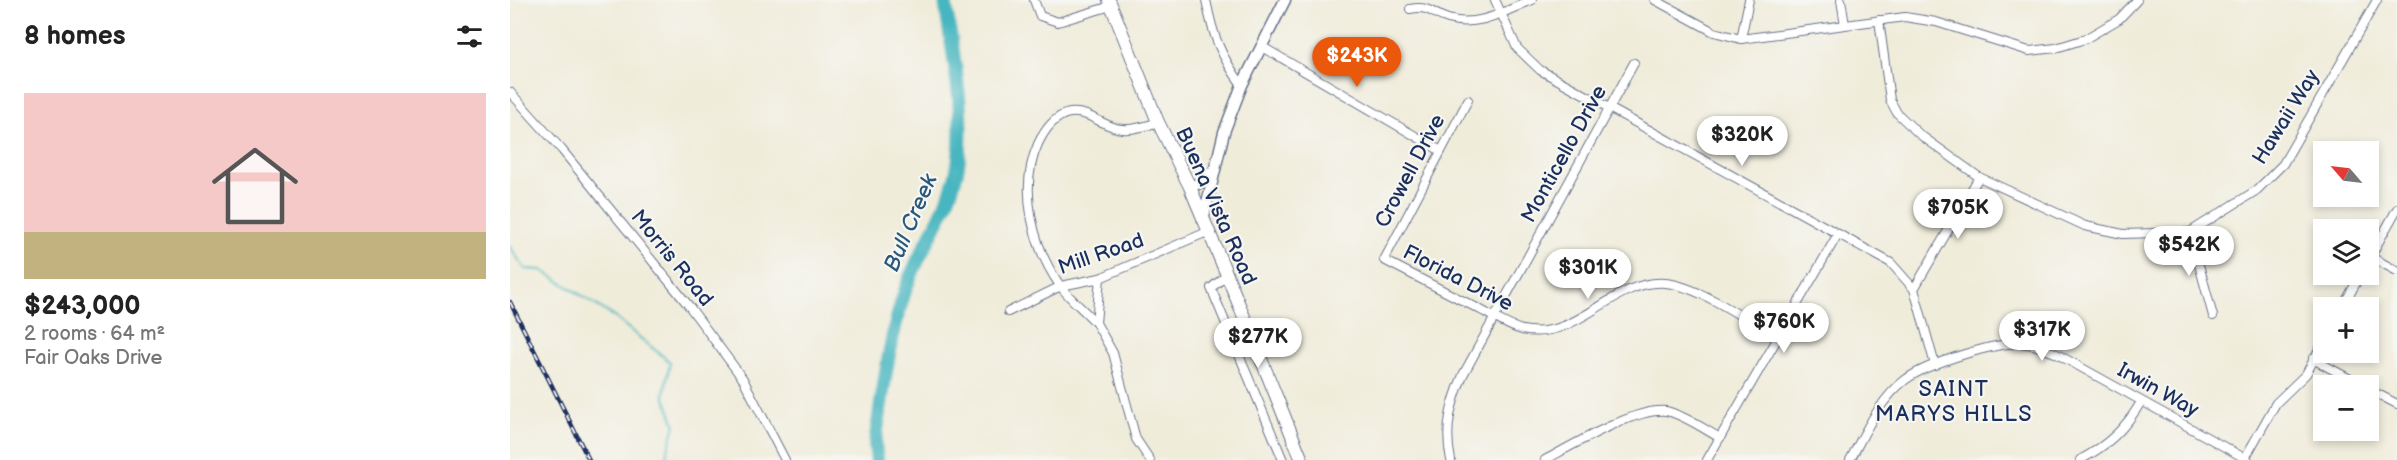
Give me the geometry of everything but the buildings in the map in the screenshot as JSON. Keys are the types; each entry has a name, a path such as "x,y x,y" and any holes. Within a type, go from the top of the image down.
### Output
{"main road":[{"name":"Buena Vista Road","path":"1110,3 1158,122 1190,188 1227,275 1302,460"}],"street":[{"path":"1034,0 1040,16 1058,22 1110,3"},
{"path":"1206,0 1212,34 1228,66 1242,85"},
{"path":"1205,226 1224,132 1242,85 1285,0"},
{"path":"1495,0 1517,48 1540,70 1891,263 1914,289 1935,365"},
{"path":"1410,9 1423,6 1448,19 1478,23 1532,0"},
{"path":"1655,0 1714,32 1741,39 1905,17 1936,22 2029,51 2056,48 2085,39 2119,19 2136,0"},
{"path":"1741,39 1749,0"},
{"path":"1841,0 1845,25"},
{"name":"Hawaii Way","path":"2190,232 2257,190 2283,164 2377,0"},
{"path":"1879,20 1890,100 1897,113 1919,134 1979,177 2085,226 2123,234 2190,232 2213,316"},
{"path":"1261,46 1441,151"},
{"name":"Monticello Drive","path":"1451,460 1448,426 1451,403 1463,375 1634,63"},
{"name":"Morris Road","path":"510,92 562,150 689,306 743,379 785,460"},
{"name":"Crowell Drive","path":"1384,260 1468,100"},
{"path":"1150,460 1136,440 1113,353 1096,323 1061,286 1040,249 1033,226 1030,174 1043,134 1054,121 1070,113 1091,117 1121,129 1158,122"},
{"path":"1190,188 1202,182 1215,169"},
{"path":"1914,289 1979,177"},
{"path":"2379,242 2397,209"},
{"name":"Mill Road","path":"1008,312 1061,286 1100,278 1205,226"},
{"path":"1707,460 1838,234"},
{"name":"Florida Drive","path":"1384,260 1522,330 1554,330 1586,317 1634,288 1649,283 1668,283 1723,306 1778,339"},
{"path":"2379,263 2397,271"},
{"path":"1227,275 1211,288 1283,460"},
{"path":"1096,323 1100,278"},
{"name":"Irwin Way","path":"1850,460 1884,404 1905,380 1935,365 2008,344 2028,344 2055,353 2246,460"},
{"path":"2246,460 2276,403 2306,374 2313,359"},
{"path":"2320,363 2342,375"},
{"path":"2379,395 2397,404"},
{"path":"2080,460 2108,445 2124,428 2141,402"},
{"path":"1545,460 1595,433 1648,411 1668,411 1720,438"}],"waterway":[{"name":"Bull Creek","path":"877,460 875,444 891,346 900,307 912,272 951,192 959,158 959,98 945,0"},
{"path":"510,247 525,269 542,270 613,316 670,362 664,395 675,425 665,460"}],"railway":[{"path":"510,302 589,460"}],"district":[{"name":"SAINT MARYS HILLS","path":"1954,402"}]}
